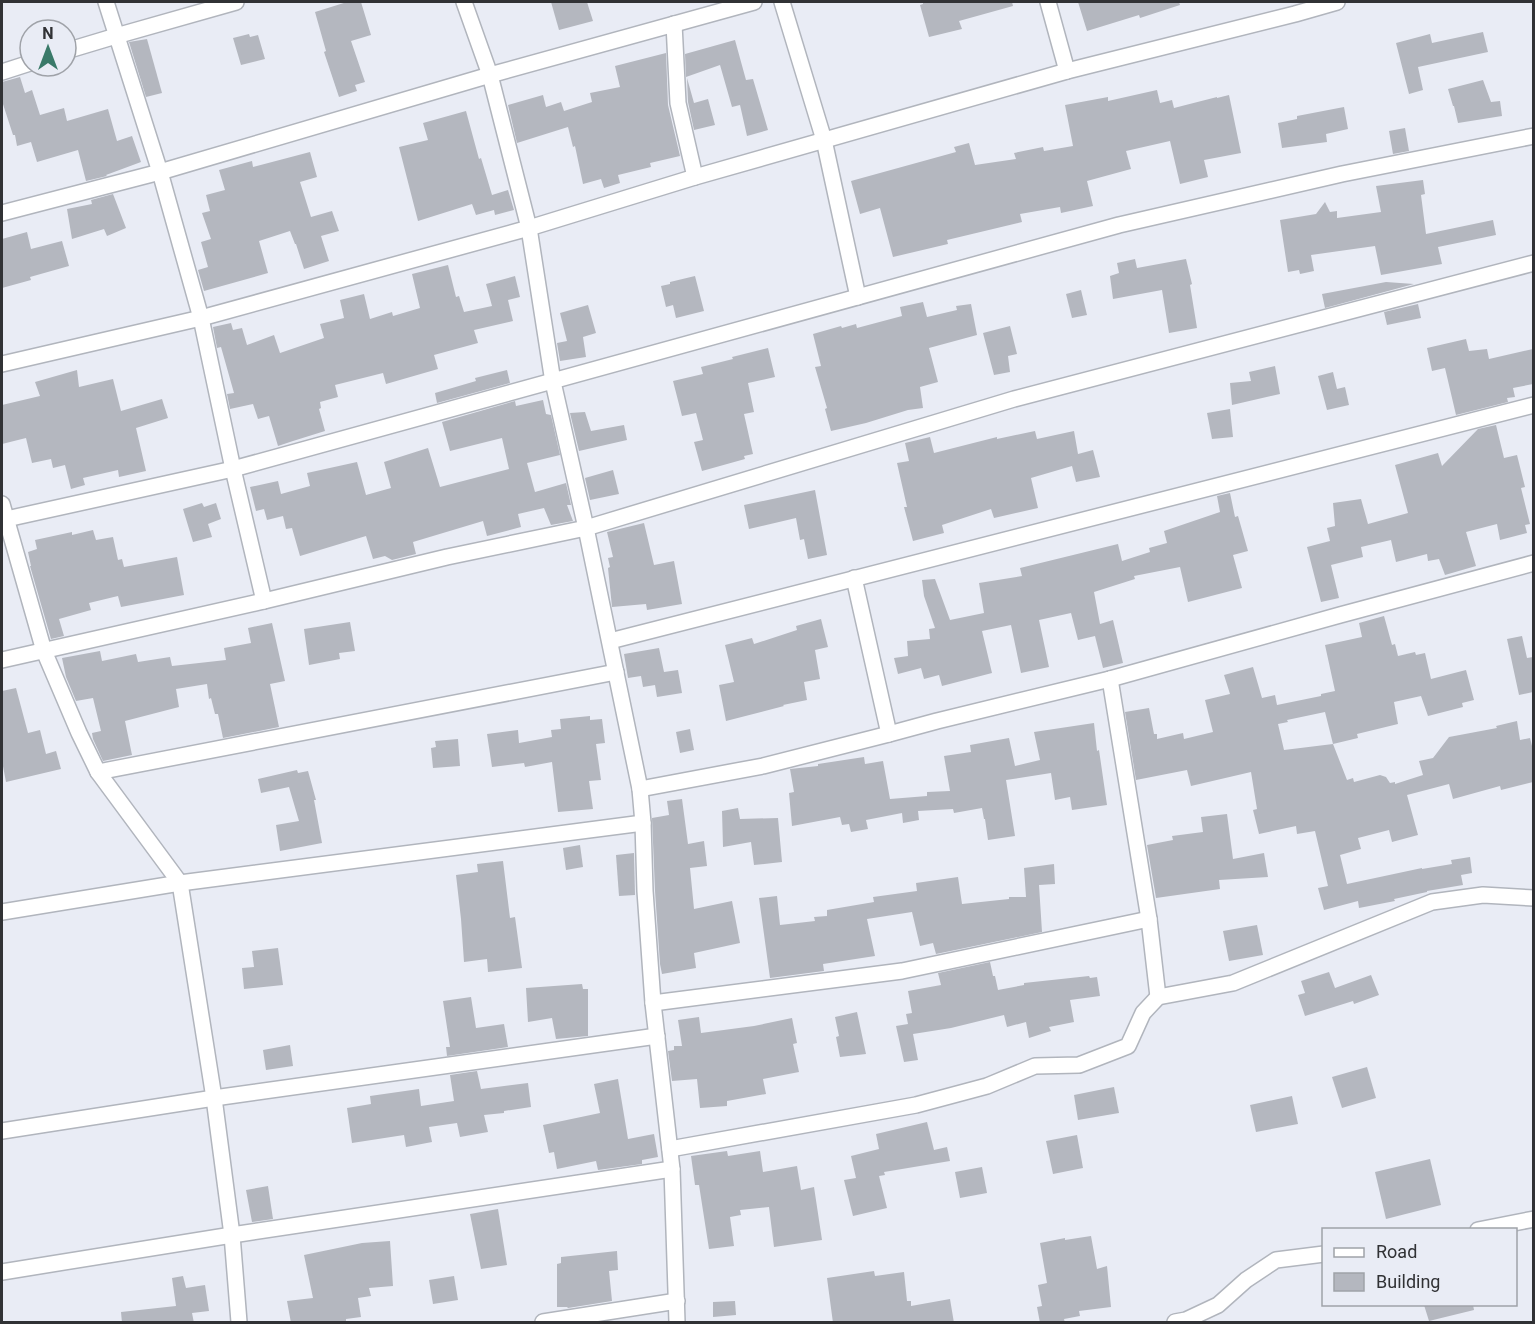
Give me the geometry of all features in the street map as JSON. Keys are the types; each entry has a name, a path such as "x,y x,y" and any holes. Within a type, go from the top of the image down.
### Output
{"street":[{"path":"106,2 160,172 201,318 264,601"},
{"path":"78,47 236,2"},
{"path":"464,2 490,75 529,228 553,382 640,789 653,1003 672,1169 677,1323"},
{"path":"2,213 160,172 490,75 754,2"},
{"path":"782,2 824,140 858,297"},
{"path":"1048,2 1068,70"},
{"path":"2,364 201,318 529,228 695,177 1068,70 1337,2"},
{"path":"674,24 678,103 695,177"},
{"path":"2,72 18,67"},
{"path":"239,1323 232,1235 214,1098 180,883 98,772 79,733 44,651 3,514 233,469 1119,225 1342,174 1533,136"},
{"path":"2,660 447,557 586,528 1014,399 1533,263"},
{"path":"610,641 1533,405"},
{"path":"640,789 763,766 1110,679 1533,563"},
{"path":"854,578 889,734"},
{"path":"98,772 616,672"},
{"path":"1110,679 1149,919 1158,997"},
{"path":"2,912 180,883 643,823"},
{"path":"670,1149 916,1105 987,1086 1035,1066 1079,1065 1128,1046 1143,1013 1158,997 1233,983 1432,902 1483,895 1533,898"},
{"path":"653,1003 902,971 1149,919"},
{"path":"2,1131 214,1098 657,1036"},
{"path":"2,1272 672,1169"},
{"path":"1488,1228 1533,1219"},
{"path":"1175,1323 1218,1305 1246,1280 1276,1260 1322,1254"},
{"path":"543,1323 677,1301"}],"building":[{"path":"347,2 361,2 371,35 351,41 365,82 355,85 357,91 339,97 324,52 326,51 315,12"},
{"path":"551,2 587,2 593,21 559,30"},
{"path":"923,2 1012,2 1013,6 959,21 962,29 929,37 920,5"},
{"path":"1078,2 1179,2 1180,5 1087,31"},
{"path":"1483,32 1488,52 1418,67 1423,90 1409,94 1396,43 1430,34 1432,43"},
{"path":"249,34 250,37 258,35 265,59 241,65 233,38"},
{"path":"147,39 162,93 146,97 129,42"},
{"path":"735,40 746,80 753,79 768,130 747,136 740,105 732,107 720,65 686,77 685,54"},
{"path":"666,53 668,105 680,156 650,163 651,167 618,175 620,183 604,188 601,179 583,184 575,146 573,147 568,127 517,143 508,105 543,95 546,107 561,102 564,111 592,102 590,93 620,87 615,66"},
{"path":"20,78 25,93 32,90 40,115 64,108 67,121 108,109 117,141 132,136 141,162 107,176 86,181 78,150 37,162 31,142 17,146 2,101 2,82"},
{"path":"687,78 694,103 708,99 715,125 694,130 688,102"},
{"path":"1483,80 1491,102 1500,101 1502,116 1458,123 1448,89"},
{"path":"1157,90 1160,103 1172,100 1174,108 1229,95 1241,153 1204,160 1208,177 1180,184 1170,141 1126,151 1131,169 1087,181 1093,206 1061,213 1060,207 1020,214 1022,222 947,240 948,244 893,257 880,208 860,214 851,181 956,152 954,147 969,143 975,165 1016,159 1014,153 1043,147 1044,151 1073,146 1065,105 1108,97 1108,101"},
{"path":"1344,107 1348,129 1326,134 1327,142 1282,148 1278,123 1297,119 1297,116"},
{"path":"466,111 492,195 508,190 514,210 495,215 494,210 476,215 472,204 418,221 399,147 428,140 423,123"},
{"path":"1405,128 1409,151 1393,154 1389,131"},
{"path":"310,152 317,177 300,182 311,217 332,211 339,231 321,236 329,261 304,269 290,231 259,241 268,273 204,291 198,270 208,267 201,242 211,239 202,213 210,211 206,195 225,190 219,170 252,161 253,167"},
{"path":"1423,180 1425,194 1421,195 1426,234 1493,220 1496,235 1438,247 1442,264 1381,275 1375,246 1311,255 1314,271 1300,274 1299,270 1288,272 1280,220 1316,214 1325,202 1330,212 1337,211 1337,218 1381,212 1376,186"},
{"path":"113,194 126,228 107,236 104,229 72,239 67,209 92,204 91,200"},
{"path":"27,232 31,249 62,241 69,266 2,288 2,239"},
{"path":"1135,259 1137,268 1186,259 1192,284 1190,285 1197,328 1169,333 1162,290 1113,299 1110,276 1119,273 1117,263"},
{"path":"448,265 456,297 459,296 464,312 492,306 486,284 515,276 520,297 508,300 513,321 474,330 478,343 434,355 438,369 386,384 383,373 335,385 338,397 320,402 321,408 319,409 325,431 278,446 269,416 258,419 253,404 230,409 227,394 234,393 221,347 217,348 213,327 231,323 233,330 242,328 247,345 274,335 280,353 324,338 320,324 344,318 340,300 364,294 370,319 392,312 393,316 420,308 412,274"},
{"path":"695,276 704,311 676,318 673,305 666,307 661,286"},
{"path":"1386,282 1414,284 1325,308 1322,294"},
{"path":"1081,290 1087,315 1072,318 1066,294"},
{"path":"923,302 927,317 957,310 956,306 971,304 977,335 929,348 938,382 920,387 923,408 831,431 815,367 821,366 813,334 841,326 842,328 856,324 857,328 902,316 900,307"},
{"path":"1418,304 1421,318 1387,325 1384,312"},
{"path":"588,305 596,333 583,337 586,357 560,361 557,343 567,341 560,313"},
{"path":"1010,326 1017,354 1008,356 1010,372 994,375 983,333"},
{"path":"1466,339 1469,351 1487,349 1489,359 1533,349 1533,384 1513,388 1515,397 1507,398 1508,402 1456,415 1445,368 1432,371 1427,348"},
{"path":"768,348 775,377 748,383 754,412 744,414 753,454 744,456 745,459 702,471 694,442 703,440 696,413 682,416 673,381 703,374 701,367"},
{"path":"1275,366 1280,394 1232,405 1230,383 1251,381 1249,372"},
{"path":"77,370 79,387 113,379 121,411 162,399 168,418 136,428 146,471 119,477 118,470 83,478 85,485 71,489 65,465 53,468 51,459 32,463 26,438 2,444 2,405 40,396 35,382"},
{"path":"507,370 510,383 437,403 435,393 476,381 475,378"},
{"path":"1333,372 1337,389 1345,387 1349,405 1327,410 1318,376"},
{"path":"543,400 546,414 551,415 560,455 527,463 535,492 566,483 571,505 567,505 573,521 551,525 544,508 518,514 521,527 487,536 483,521 413,542 416,554 392,560 385,556 373,559 366,536 300,556 292,528 286,529 283,516 267,520 264,509 256,511 250,487 278,481 281,494 310,486 307,473 357,462 366,495 391,488 384,462 428,448 440,487 509,469 502,438 450,451 442,422 515,401 516,406"},
{"path":"1230,409 1233,437 1212,439 1207,413"},
{"path":"585,412 591,431 624,425 627,440 579,451 570,413"},
{"path":"1496,425 1504,458 1517,455 1525,487 1521,488 1530,524 1525,525 1527,533 1500,540 1497,524 1466,532 1476,566 1445,575 1439,559 1428,561 1427,554 1396,562 1391,540 1361,547 1363,557 1331,565 1339,598 1321,602 1307,547 1330,541 1327,528 1335,526 1333,503 1361,499 1368,524 1408,513 1395,465 1438,453 1442,466 1478,429"},
{"path":"1035,431 1037,439 1074,431 1078,454 1093,450 1100,477 1076,482 1072,466 1031,478 1038,508 994,518 991,509 942,525 944,533 913,541 904,507 907,507 897,463 909,461 905,443 930,437 934,453 997,437 997,439"},
{"path":"613,470 619,494 590,500 585,478"},
{"path":"815,490 827,555 808,559 804,539 800,540 796,518 749,529 744,505"},
{"path":"1230,493 1235,517 1238,516 1248,551 1233,555 1242,588 1188,602 1180,567 1134,576 1135,579 1094,592 1100,624 1113,620 1123,663 1103,668 1095,636 1078,640 1071,613 1039,620 1049,667 1021,673 1011,625 982,631 992,673 942,686 939,675 924,679 921,668 898,674 894,658 908,656 907,641 930,639 929,629 935,628 924,596 922,580 935,579 950,620 984,613 979,583 1022,576 1020,568 1118,544 1122,561 1150,552 1149,548 1167,543 1164,531 1220,512 1217,496"},
{"path":"202,503 204,507 216,503 221,519 208,524 212,537 193,542 183,509"},
{"path":"644,523 654,565 674,561 682,604 647,610 646,604 612,607 608,558 613,557 607,532"},
{"path":"93,530 96,540 113,537 118,560 122,559 124,567 177,557 184,595 121,607 118,596 89,603 91,610 59,619 64,636 51,639 28,552 37,549 35,540"},
{"path":"1384,616 1392,645 1395,644 1398,656 1415,652 1416,655 1425,653 1431,679 1466,670 1474,700 1462,703 1463,707 1428,716 1421,696 1394,702 1398,724 1357,734 1358,738 1333,744 1347,780 1353,778 1354,782 1380,775 1395,784 1423,775 1419,761 1433,758 1449,737 1497,728 1496,726 1517,721 1520,740 1530,738 1533,746 1533,782 1501,790 1500,786 1453,799 1449,784 1407,795 1418,835 1392,842 1389,830 1358,838 1361,849 1340,855 1347,884 1452,864 1451,860 1470,857 1472,873 1461,875 1463,885 1427,891 1394,899 1395,901 1359,908 1358,901 1324,910 1318,888 1328,886 1315,831 1297,834 1296,826 1259,834 1253,810 1257,809 1251,772 1191,786 1187,770 1136,780 1125,712 1149,708 1157,739 1183,733 1184,739 1213,732 1205,700 1230,694 1224,675 1253,667 1262,698 1275,695 1277,705 1335,691 1325,645 1362,637 1359,623","holes":["1325,712 1333,744 1284,750 1278,724"]},
{"path":"821,619 828,647 815,650 820,679 804,682 807,700 726,721 719,685 734,682 725,645 752,638 754,644 797,630 796,626"},
{"path":"350,622 355,651 339,653 340,659 309,665 304,629"},
{"path":"272,623 285,681 270,684 279,727 223,738 218,714 215,714 211,698 209,699 207,684 176,689 179,707 125,721 132,755 103,761 92,733 101,731 93,698 76,701 66,677 62,658 100,651 102,661 136,654 138,662 170,657 172,666 226,660 224,648 251,643 248,628"},
{"path":"1522,636 1527,658 1533,657 1533,692 1519,695 1507,639"},
{"path":"659,648 664,672 678,670 682,693 657,697 655,685 643,687 641,676 628,678 624,654"},
{"path":"16,688 28,733 40,730 46,754 56,751 61,769 6,782 2,761 2,691"},
{"path":"590,716 590,720 602,719 605,743 596,744 601,780 589,781 593,809 558,812 552,762 525,767 524,763 492,767 487,734 518,730 519,743 552,737 551,730 561,729 560,719"},
{"path":"1094,723 1107,805 1072,810 1070,797 1055,800 1051,773 1006,780 1015,836 988,840 982,808 954,813 953,809 918,811 919,820 903,823 902,813 866,820 868,829 851,832 849,824 842,825 840,817 792,826 789,793 794,792 790,769 864,757 865,764 883,761 890,799 927,796 927,792 950,791 944,756 971,752 970,745 1009,738 1015,766 1040,760 1034,732"},
{"path":"690,729 694,750 680,753 676,732"},
{"path":"458,739 460,766 433,768 431,748 436,747 435,741"},
{"path":"297,770 298,773 308,771 316,800 314,800 322,843 280,851 276,825 299,821 289,787 261,793 258,779"},
{"path":"682,799 688,844 704,841 707,866 690,868 694,909 732,901 740,943 694,953 696,968 662,974 652,818 669,815 667,801"},
{"path":"738,808 740,819 778,818 782,862 754,865 751,842 723,847 722,811"},
{"path":"1227,814 1233,859 1264,853 1268,877 1219,880 1220,889 1156,898 1147,845 1173,840 1172,836 1203,832 1201,817"},
{"path":"580,845 583,867 566,870 563,848"},
{"path":"634,853 635,895 619,896 616,855"},
{"path":"503,861 510,918 515,917 522,968 488,972 487,959 464,962 456,875 478,872 477,864"},
{"path":"1054,864 1055,884 1039,885 1042,932 936,954 933,943 920,946 912,912 867,919 875,956 823,964 824,971 770,978 759,898 777,896 780,925 815,921 814,917 827,916 827,910 874,902 873,897 917,891 916,883 958,877 962,904 1009,899 1009,897 1026,897 1024,868"},
{"path":"1257,925 1263,955 1229,961 1223,931"},
{"path":"278,948 283,985 244,989 242,968 254,967 252,951"},
{"path":"990,962 998,990 1024,985 1024,983 1089,976 1090,978 1097,977 1100,996 1070,1000 1074,1022 1049,1027 1051,1031 1029,1038 1026,1022 1007,1027 1004,1015 951,1028 913,1034 918,1060 904,1062 896,1026 908,1024 906,1014 912,1013 908,991 941,985 938,973"},
{"path":"1329,972 1335,988 1371,975 1379,995 1354,1004 1353,1001 1305,1016 1298,995 1305,993 1301,981"},
{"path":"582,984 583,989 588,989 588,1036 556,1039 552,1018 528,1022 526,988"},
{"path":"471,997 476,1028 504,1024 508,1047 447,1056 446,1047 450,1047 443,1001"},
{"path":"857,1012 866,1054 840,1057 835,1017"},
{"path":"699,1017 701,1033 792,1018 797,1043 793,1044 799,1072 763,1079 766,1094 727,1101 727,1106 700,1108 697,1079 672,1081 668,1051 674,1050 674,1046 682,1046 678,1020"},
{"path":"290,1045 293,1066 266,1070 263,1050"},
{"path":"1367,1067 1376,1098 1342,1108 1332,1077"},
{"path":"477,1071 481,1089 528,1083 531,1107 484,1115 488,1132 460,1137 457,1123 429,1127 432,1142 406,1147 404,1135 352,1143 347,1108 371,1104 370,1096 419,1089 421,1106 454,1101 450,1075"},
{"path":"618,1079 628,1139 654,1134 658,1157 642,1160 642,1164 598,1170 596,1161 557,1169 554,1152 549,1153 543,1125 600,1113 594,1084"},
{"path":"1114,1087 1119,1113 1078,1120 1074,1095"},
{"path":"1292,1096 1298,1124 1256,1132 1250,1105"},
{"path":"927,1122 934,1150 947,1147 950,1161 884,1172 885,1175 879,1176 887,1208 853,1216 844,1180 856,1178 851,1156 879,1149 876,1134"},
{"path":"1077,1135 1083,1168 1053,1174 1046,1141"},
{"path":"727,1151 728,1156 760,1151 763,1172 797,1166 801,1190 814,1187 822,1240 774,1247 769,1207 740,1210 741,1215 730,1217 734,1246 709,1249 699,1185 695,1185 691,1156"},
{"path":"1430,1159 1441,1205 1386,1219 1375,1172"},
{"path":"982,1167 987,1193 960,1198 955,1172"},
{"path":"268,1186 273,1219 252,1222 246,1190"},
{"path":"498,1209 507,1265 481,1269 470,1214"},
{"path":"1091,1236 1097,1269 1107,1266 1111,1307 1079,1311 1080,1316 1064,1319 1065,1323 1040,1323 1037,1307 1042,1306 1038,1285 1047,1283 1040,1243"},
{"path":"390,1241 393,1286 369,1288 371,1296 358,1298 361,1317 346,1319 346,1323 291,1323 287,1301 313,1298 304,1255 362,1243"},
{"path":"617,1251 618,1270 609,1271 612,1301 568,1308 557,1307 557,1264 561,1263 561,1257"},
{"path":"874,1271 875,1276 904,1272 907,1301 911,1301 911,1306 950,1299 954,1323 833,1323 827,1278"},
{"path":"183,1276 186,1288 205,1285 209,1311 192,1313 194,1323 122,1323 121,1312 176,1306 172,1278"},
{"path":"454,1276 458,1300 433,1304 429,1280"},
{"path":"735,1301 736,1315 713,1317 713,1302"},
{"path":"1424,1306 1473,1306 1474,1310 1429,1321"}]}
